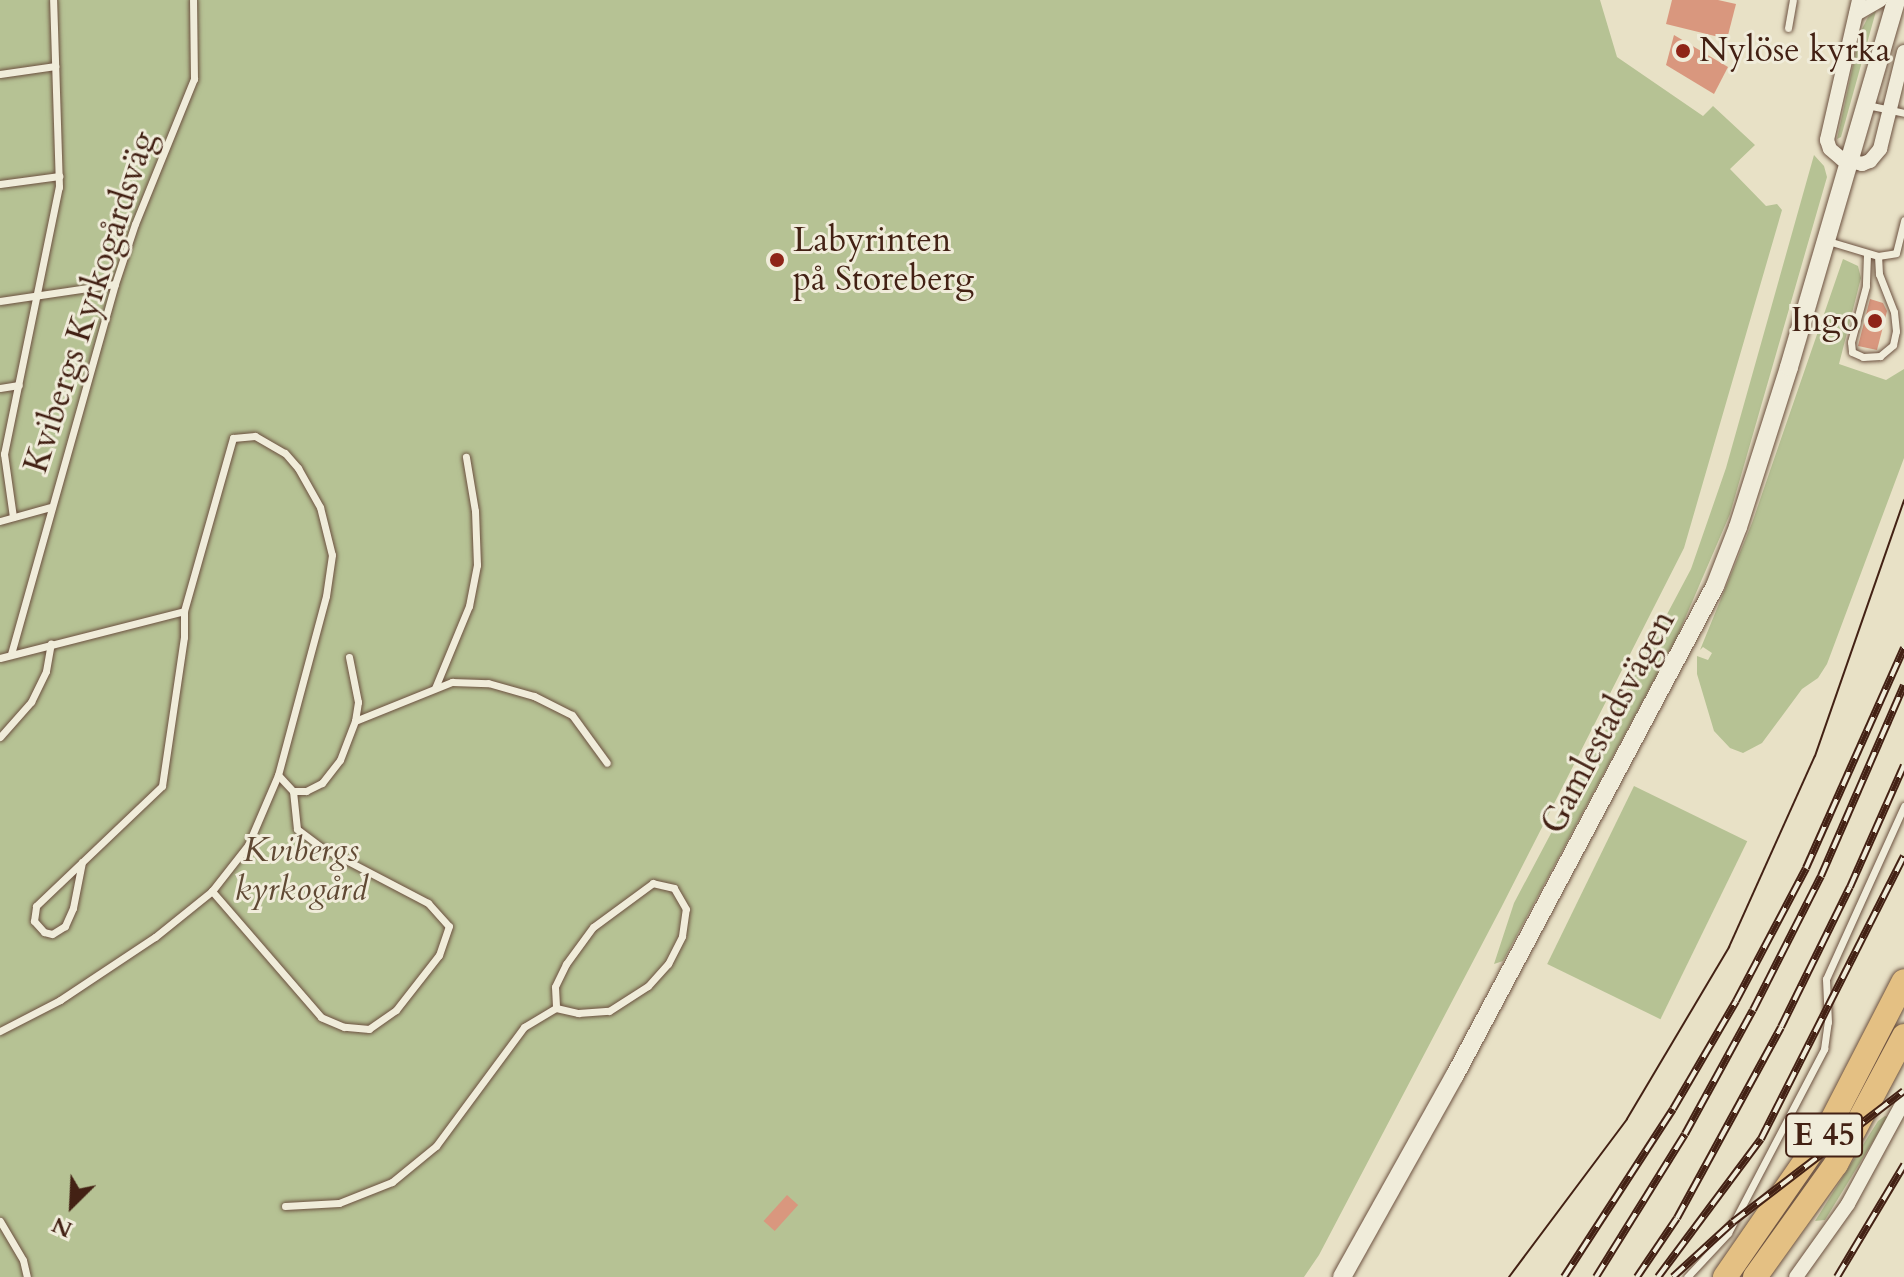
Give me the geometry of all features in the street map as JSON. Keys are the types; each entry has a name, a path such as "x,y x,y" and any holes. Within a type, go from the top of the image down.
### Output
{"highway":[{"name":"E 45","path":"1725,1277 1828,1128 1904,981"},
{"name":"E 45","path":"1755,1277 1836,1164 1904,1036"}],"street":[{"path":"1880,0 1858,7 1827,140 1835,155 1849,163 1862,164 1876,156 1897,111 1904,52"},
{"name":"Gamlestadsvägen","path":"1342,1277 1455,1075 1715,586 1758,468 1896,0"},
{"path":"1796,1277 1848,1204 1900,1121 1904,1101"}],"lane":[{"path":"13,517 2,455 19,385 59,176 53,0"},
{"name":"Kvibergs Kyrkogårdsväg","path":"11,654 115,284 135,224 194,79 193,0"},
{"path":"1788,28 1793,0"},
{"path":"0,74 55,66"},
{"path":"1866,104 1897,111"},
{"path":"0,184 59,176"},
{"path":"1826,241 1878,256 1900,253 1904,220"},
{"path":"1867,254 1866,286 1851,342 1852,352 1863,357 1880,356 1893,345 1896,331 1894,312 1879,274 1878,256"},
{"path":"0,301 115,284"},
{"path":"0,388 19,385"},
{"path":"0,1031 60,1000 155,937 212,891 248,845 278,775 326,596 332,555 320,507 298,468 285,453 255,436 233,438 184,611 184,637 162,786 82,862 36,906 34,921 44,932 52,934 65,926 73,908 82,862"},
{"path":"435,688 469,606 477,565 475,511 466,457"},
{"path":"0,521 50,507"},
{"path":"0,658 184,611"},
{"path":"0,737 31,702 46,671 51,643"},
{"path":"293,791 306,791 322,783 340,760 355,721 358,702 349,657"},
{"path":"355,721 452,682 488,683 534,696 572,715 607,763"},
{"path":"212,891 321,1017 344,1027 369,1029 396,1010 439,955 449,926 428,903 321,847 297,829 293,791 278,775"},
{"path":"1687,1277 1728,1233 1824,1049 1828,1022 1826,979 1904,806"},
{"path":"285,1206 339,1203 392,1182 436,1146 524,1027 556,1008 578,1013 609,1011 648,986 668,964 682,936 686,909 674,888 653,883 593,927 566,964 555,987 556,1008"},
{"path":"0,1221 23,1260 27,1277"}],"green space":[{"name":"Kvibergs kyrkogård","path":"0,0 1600,0 1617,57 1703,116 1713,106 1755,145 1730,169 1766,206 1777,204 1782,210 1684,548 1501,908 1319,1255 1304,1277 0,1277"},
{"path":"1876,11 1841,137 1837,139 1860,33 1868,17"},
{"path":"1814,155 1824,166 1827,177 1730,514 1677,637 1503,961 1494,964 1514,903 1691,569 1726,468"},
{"path":"1843,259 1858,266 1861,278 1839,364 1886,380 1904,369 1904,458 1827,664 1818,678 1802,689 1762,743 1743,753 1730,748 1714,731 1697,674 1697,656 1708,660 1712,653 1703,647 1700,650 1752,523"},
{"path":"1634,786 1747,841 1660,1019 1547,964"},
{"path":"1888,1117 1825,1220 1815,1221 1878,1121"}],"building":[{"path":"1672,0 1718,0 1736,4 1727,39 1666,24"},
{"path":"1674,35 1728,67 1714,94 1666,65"},
{"path":"1870,299 1883,303 1887,311 1877,350 1858,346"},
{"path":"787,1195 798,1205 775,1231 764,1221"}],"tram line":[{"path":"1509,1277 1627,1119 1729,947 1815,756 1904,500"}],"railway":[{"path":"1564,1277 1673,1109 1736,1001 1806,868 1904,648"},
{"path":"1596,1277 1685,1134 1753,1010 1821,876 1904,685"},
{"path":"1637,1277 1677,1218 1781,1027 1850,887 1904,765"},
{"path":"1658,1277 1761,1139 1904,856"},
{"path":"1673,1277 1733,1222 1904,1091"},
{"path":"1837,1277 1904,1165"}],"place":[{"name":"Nylöse kyrka","path":"1683,51"},
{"name":"Labyrinten på Storeberg","path":"777,260"},
{"name":"Ingo","path":"1875,321"}]}
